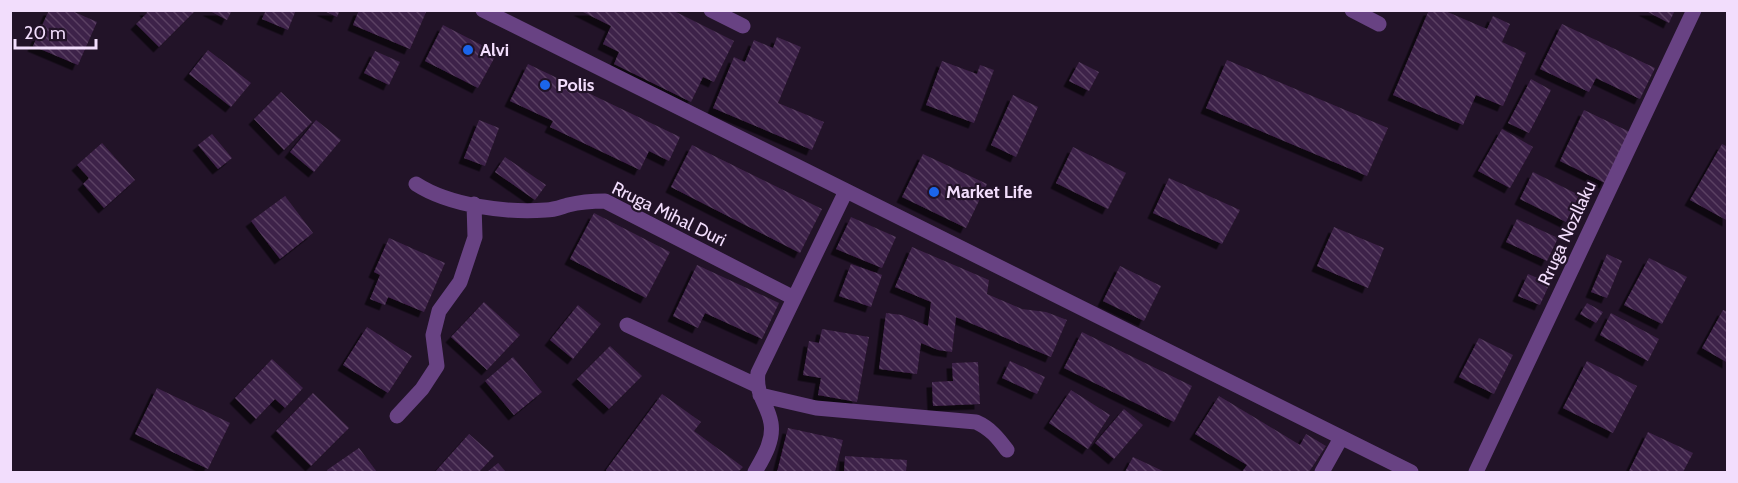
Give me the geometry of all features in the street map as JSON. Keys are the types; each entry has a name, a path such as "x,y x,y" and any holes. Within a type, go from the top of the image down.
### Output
{"street":[{"path":"711,10 743,26"},
{"path":"1352,10 1379,24"},
{"name":"Rruga Nozllaku","path":"1476,472 1694,10"},
{"path":"492,12 1411,472"},
{"name":"Rruga Mihal Duri","path":"416,184 429,192 455,201 513,210 545,210 586,202 605,201 794,298"},
{"path":"755,472 769,447 771,424 758,390 758,373 846,191"},
{"path":"397,416 422,390 437,366 434,335 439,311 460,282 475,237 474,204"},
{"path":"627,325 758,390 816,408 976,422 996,436 1007,450"},
{"path":"1322,472 1341,438"}],"building":[{"path":"49,10 70,10 97,22 78,65 33,46"},
{"path":"145,10 196,10 159,47 136,24 147,13"},
{"path":"208,10 232,10 227,20"},
{"path":"266,10 296,10 288,30 262,19"},
{"path":"322,10 340,10 337,17"},
{"path":"359,10 427,10 410,49 353,25"},
{"path":"579,10 672,10 734,41 714,82 703,77 691,102 614,64 619,52 603,44 611,26"},
{"path":"1429,10 1443,10 1487,29 1493,16 1510,24 1502,42 1526,53 1503,106 1476,95 1463,125 1393,95"},
{"path":"1644,10 1675,10 1669,23"},
{"path":"1562,24 1655,68 1640,99 1596,78 1589,92 1540,69"},
{"path":"443,25 497,53 478,88 425,61"},
{"path":"777,37 801,47 778,103 824,122 812,150 713,108 734,57 745,62 754,40 773,48"},
{"path":"208,50 251,83 231,107 189,74"},
{"path":"375,51 400,62 389,85 364,73"},
{"path":"1227,60 1388,128 1367,176 1206,108"},
{"path":"942,61 977,74 980,65 994,70 974,123 926,105"},
{"path":"1079,62 1099,72 1089,91 1069,81"},
{"path":"528,64 680,137 669,161 649,151 640,170 550,127 553,121 510,101"},
{"path":"1531,79 1551,90 1529,133 1508,123"},
{"path":"281,92 312,122 284,150 254,119"},
{"path":"1013,95 1038,107 1016,157 991,145"},
{"path":"1584,110 1630,132 1605,183 1560,161"},
{"path":"316,120 341,140 314,172 290,152"},
{"path":"479,120 499,128 485,166 464,158"},
{"path":"1502,129 1533,147 1510,188 1478,171"},
{"path":"212,134 232,158 218,169 198,145"},
{"path":"102,143 135,180 104,208 83,184 89,178 77,165"},
{"path":"1722,144 1728,147 1728,221 1690,200"},
{"path":"692,145 822,209 800,253 671,187"},
{"path":"1073,147 1126,173 1108,209 1056,183"},
{"path":"923,154 987,184 966,228 902,197"},
{"path":"505,157 546,185 535,200 495,172"},
{"path":"1533,172 1579,195 1566,222 1520,199"},
{"path":"1169,178 1240,210 1222,244 1153,213"},
{"path":"285,196 313,233 280,259 251,221"},
{"path":"594,213 670,252 646,298 570,259"},
{"path":"851,217 896,237 882,268 836,249"},
{"path":"1517,219 1558,238 1547,261 1506,242"},
{"path":"1334,227 1384,248 1368,288 1317,266"},
{"path":"389,238 445,263 424,312 388,297 385,305 370,299 380,275 374,272"},
{"path":"912,247 989,280 987,294 1022,309 1046,312 1067,320 1051,357 956,317 952,352 938,350 921,343 917,374 879,369 886,313 902,315 928,326 931,302 895,287"},
{"path":"1607,254 1622,261 1607,298 1591,292"},
{"path":"1649,258 1687,277 1662,324 1624,305"},
{"path":"851,264 882,275 871,307 839,296"},
{"path":"697,265 779,303 762,339 705,313 698,328 673,316"},
{"path":"1120,266 1161,286 1144,321 1103,301"},
{"path":"1528,274 1550,283 1540,305 1518,296"},
{"path":"484,302 520,335 487,370 451,337"},
{"path":"1587,303 1603,312 1596,323 1580,314"},
{"path":"578,305 601,324 573,359 550,340"},
{"path":"1723,310 1728,312 1728,363 1702,348"},
{"path":"1611,313 1659,339 1648,361 1600,335"},
{"path":"367,327 412,356 388,393 343,365"},
{"path":"822,329 869,337 857,402 818,395 821,378 803,375 809,341 819,343"},
{"path":"1082,332 1192,386 1174,422 1064,368"},
{"path":"1479,338 1513,355 1494,394 1459,377"},
{"path":"610,346 642,376 609,409 577,379"},
{"path":"513,357 542,392 514,415 485,381"},
{"path":"272,359 303,388 285,408 275,399 256,419 235,398"},
{"path":"1010,361 1045,377 1037,394 1002,378"},
{"path":"1587,361 1637,386 1613,433 1563,408"},
{"path":"978,362 980,404 933,406 932,382 953,381 952,363"},
{"path":"157,388 230,423 208,469 135,434"},
{"path":"1071,390 1110,415 1088,449 1049,423"},
{"path":"313,393 349,428 311,466 276,431"},
{"path":"662,394 701,422 694,431 743,467 738,472 608,472 606,470"},
{"path":"1219,396 1300,445 1306,434 1326,446 1309,472 1242,472 1247,465 1195,434"},
{"path":"1124,409 1143,425 1114,459 1095,443"},
{"path":"788,428 843,440 835,472 777,472"},
{"path":"1648,432 1693,453 1683,472 1629,471"},
{"path":"469,434 494,456 479,472 435,472"},
{"path":"359,448 377,472 329,472 327,470"},
{"path":"845,456 907,460 906,472 844,472"},
{"path":"1133,457 1165,472 1125,472"},
{"path":"498,463 506,472 487,472"}],"place":[{"name":"Alvi","path":"468,50"},
{"name":"Polis","path":"545,85"},
{"name":"Market Life","path":"934,192"}]}
